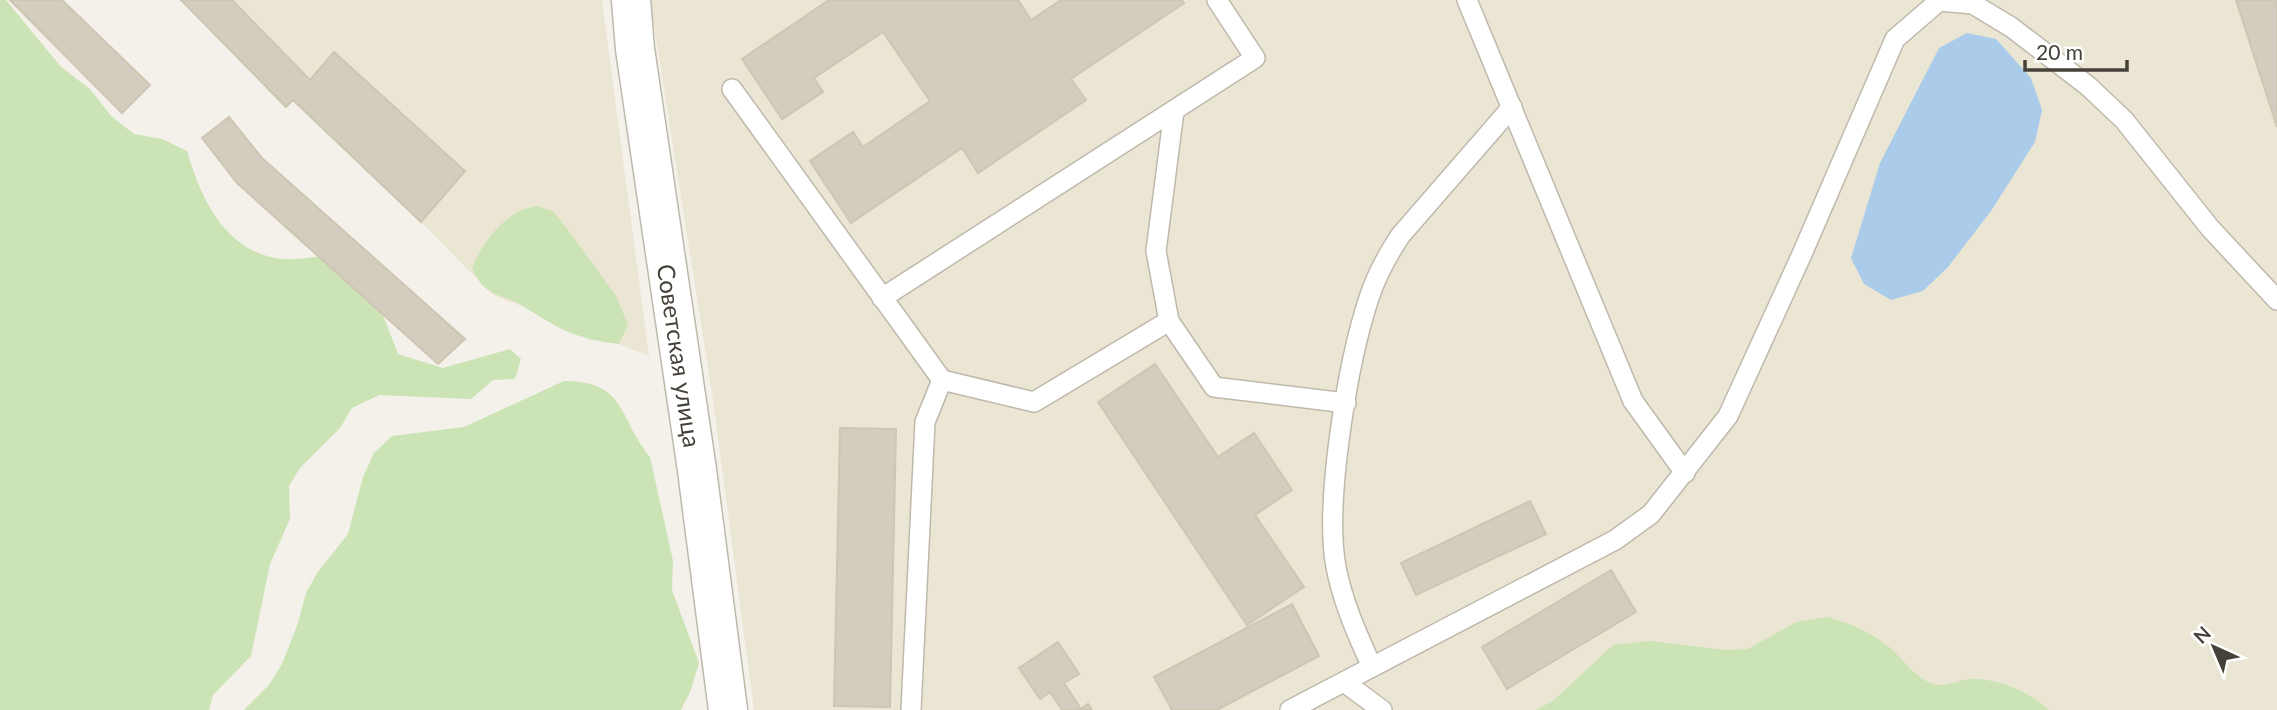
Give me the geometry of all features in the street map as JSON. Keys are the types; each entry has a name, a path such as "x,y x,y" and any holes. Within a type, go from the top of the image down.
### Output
{"street":[{"name":"Советская улица","path":"631,0 635,49 696,458 729,710"}],"lane":[{"path":"882,298 1255,58 1217,0"},
{"path":"1467,0 1633,401 1685,473"},
{"path":"1290,710 1615,540 1651,514 1728,416 1895,39 1939,1 1973,4 2011,27 2088,86 2124,120 2210,228 2277,300"},
{"path":"732,89 942,380 1034,402 1169,321"},
{"path":"1372,667 1346,611 1336,565 1333,523 1346,403 1368,299 1385,259 1407,228 1511,107"},
{"path":"1174,111 1156,251 1169,321 1214,387 1346,403"},
{"path":"911,710 925,422 942,380"},
{"path":"1344,682 1382,710"}],"shaded area":[{"path":"232,0 602,0 649,356 493,295 421,222 465,171 335,52 310,80"},
{"path":"650,0 2277,0 2277,710 754,710 713,400"}],"green space":[{"path":"0,0 6,0 61,67 90,89 111,116 134,134 162,139 187,151 199,185 216,218 241,243 257,252 282,259 329,255 380,307 398,354 443,368 510,349 521,359 515,379 493,380 471,399 379,395 352,408 340,428 300,468 289,486 290,519 270,564 251,656 213,695 209,710 0,710"},
{"path":"537,206 554,212 616,296 628,325 619,344 568,332 514,301 493,293 477,278 472,268 497,228 515,214"},
{"path":"564,381 600,387 610,395 619,404 650,457 673,561 672,590 699,663 681,710 244,710 269,685 282,664 306,593 317,573 348,534 363,477 374,453 392,436 464,427"},
{"path":"1827,617 1850,624 1871,635 1892,649 1916,674 1931,683 1943,685 1967,679 1992,681 2023,692 2049,710 1535,710 1553,701 1613,645 1650,641 1725,650 1748,649 1796,622"}],"water":[{"path":"1967,33 1996,39 2031,78 2042,110 2035,142 1991,211 1948,267 1923,291 1891,300 1864,284 1851,258 1880,163 1939,48"}],"building":[{"path":"10,0 62,0 150,85 122,113"},
{"path":"181,0 232,0 310,80 334,52 465,171 421,222 293,100 286,107"},
{"path":"829,0 1018,0 1031,20 1061,0 1182,0 1184,3 1071,79 1086,100 978,173 962,148 851,223 810,161 853,132 863,147 930,101 883,32 814,78 823,92 782,119 742,59"},
{"path":"2236,0 2277,0 2277,127"},
{"path":"229,117 262,158 465,339 438,364 237,183 202,138"},
{"path":"1155,364 1218,457 1254,433 1292,490 1255,515 1304,587 1247,625 1098,402"},
{"path":"840,428 896,429 890,707 834,706"},
{"path":"1530,501 1546,534 1416,595 1401,563"},
{"path":"1611,570 1636,612 1507,689 1482,647"},
{"path":"1292,604 1319,656 1217,710 1172,710 1154,677"},
{"path":"1058,642 1079,674 1064,683 1081,709 1088,704 1092,710 1062,710 1050,692 1040,699 1019,668"}]}
